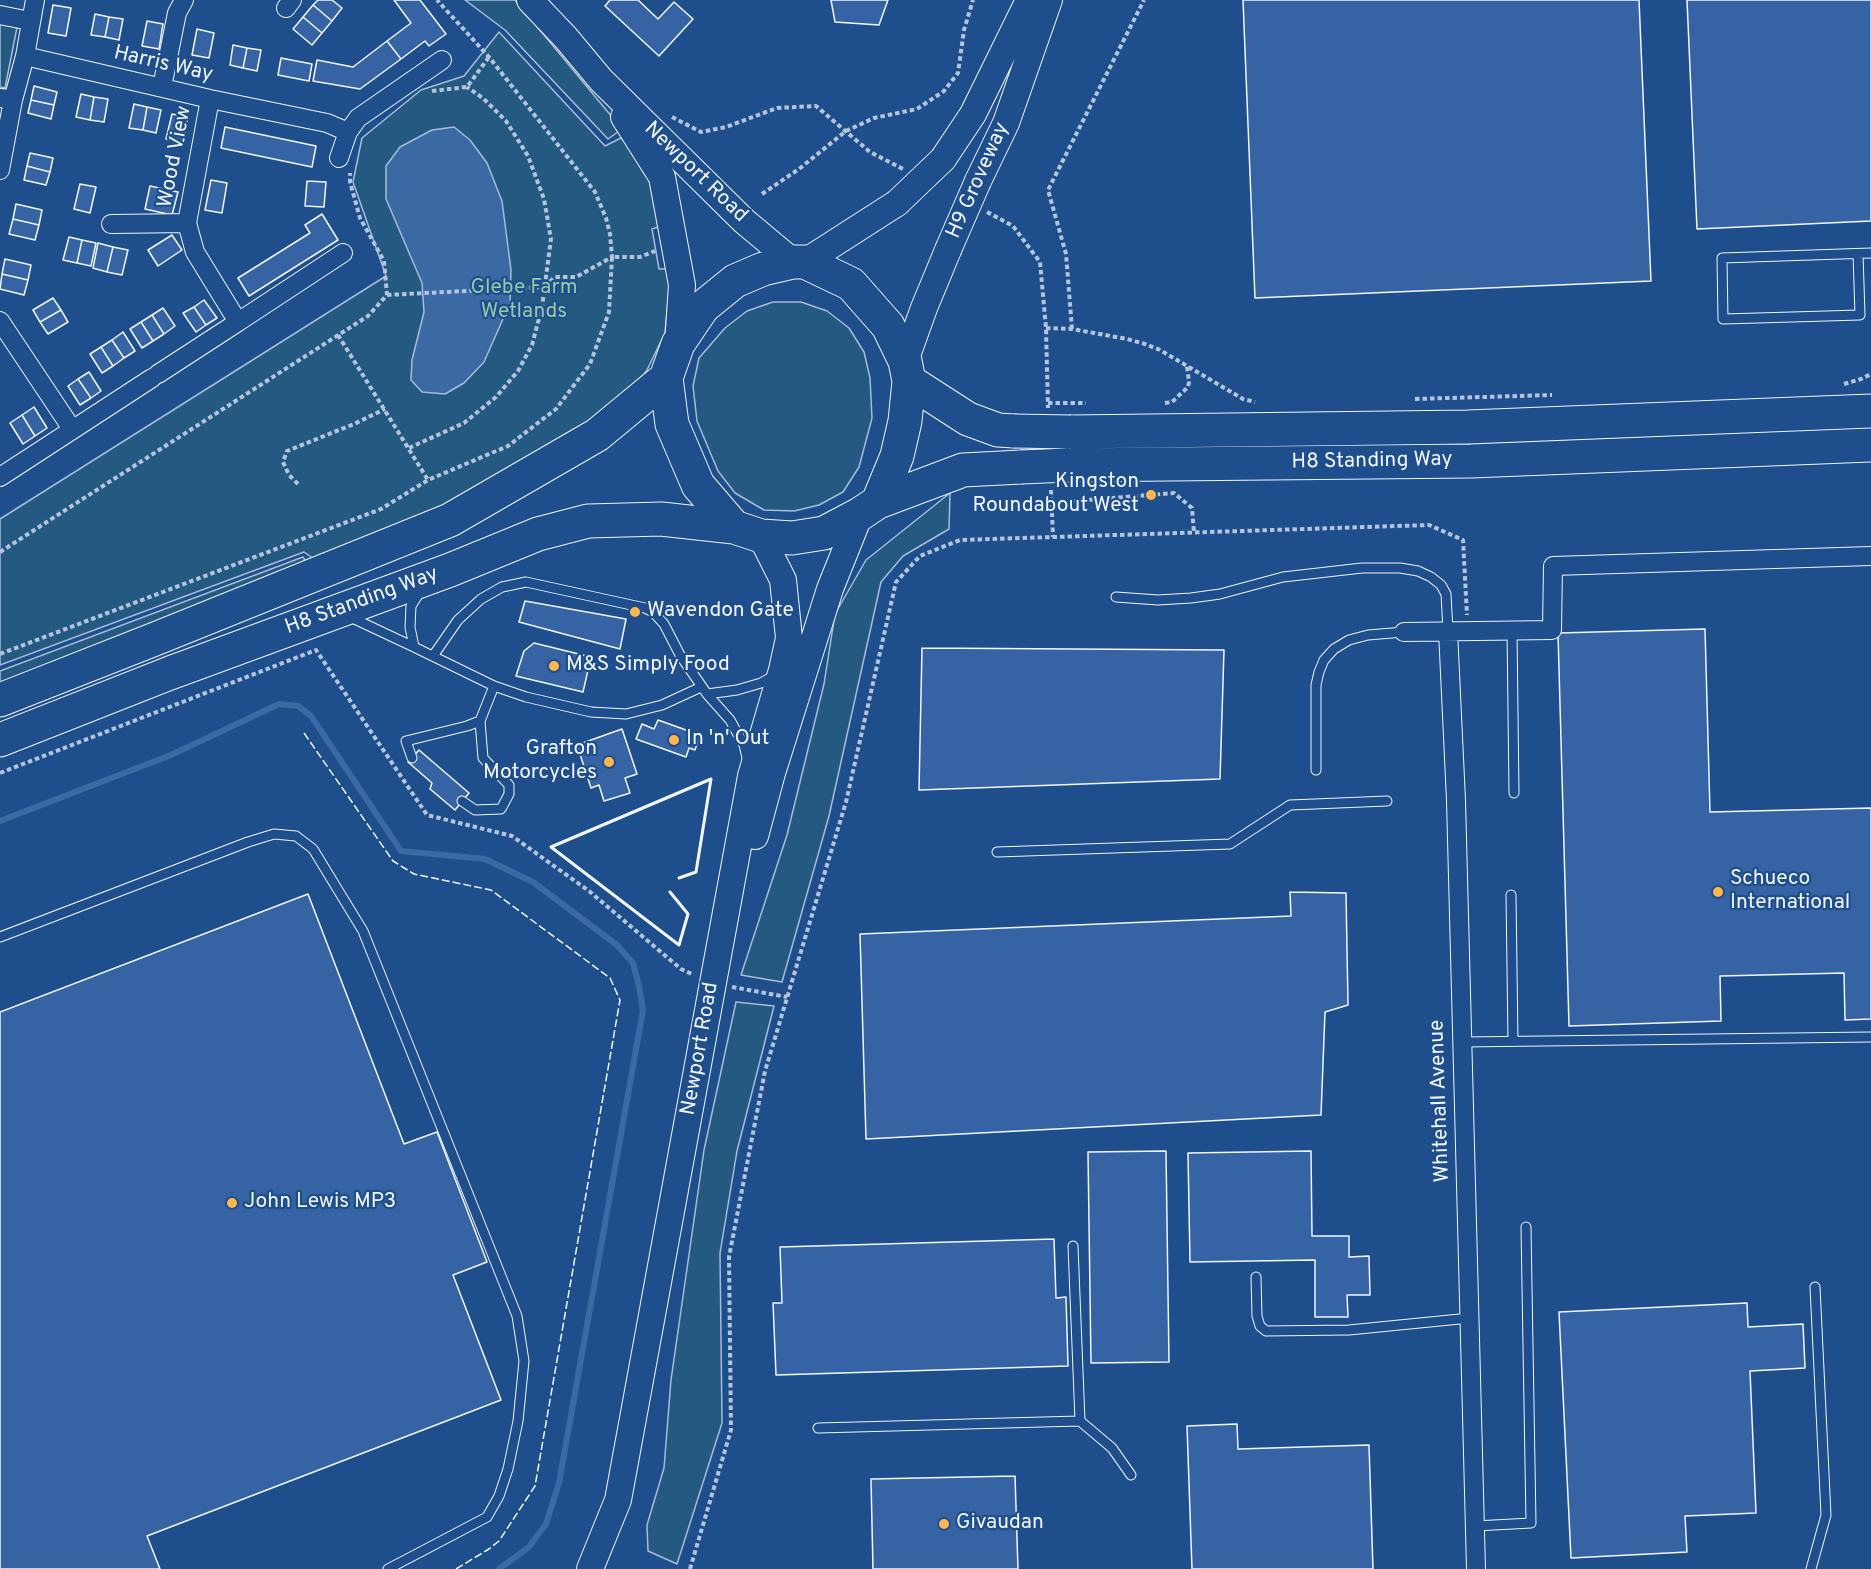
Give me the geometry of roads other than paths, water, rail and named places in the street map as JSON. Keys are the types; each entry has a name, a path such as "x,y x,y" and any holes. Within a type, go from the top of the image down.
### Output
{"highway":[{"path":"748,532 698,485 672,424 666,378 678,344 703,307 735,281 763,269 799,262 851,284 888,326 907,371 905,421 897,456 869,508"},
{"name":"H8 Standing Way","path":"907,371 968,419 998,430 1014,431 1468,427 1871,411"},
{"name":"H8 Standing Way","path":"0,700 450,520 597,435 666,378"},
{"name":"H8 Standing Way","path":"0,740 170,673 450,570 538,534 588,522 661,519 792,538 824,533 869,508 963,470 1068,465 1471,461 1871,445"}],"street":[{"path":"0,170 7,99 25,56 35,0"},
{"path":"162,87 177,13 184,0"},
{"name":"Newport Road","path":"530,0 601,80 744,221 799,262"},
{"name":"H9 Groveway","path":"799,262 897,203 943,159 973,114 1029,0"},
{"name":"H9 Groveway","path":"907,371 924,308 978,181 1006,123 1049,0"},
{"path":"0,15 30,21"},
{"name":"Harris Way","path":"25,56 210,99 327,123 348,132"},
{"path":"339,158 348,132 358,118 442,60"},
{"name":"Newport Road","path":"601,80 662,177 682,285 678,344"},
{"name":"Wood View","path":"210,99 187,223 195,252 238,322"},
{"name":"Wood View","path":"111,224 187,223"},
{"path":"0,477 344,253"},
{"path":"0,321 72,429"},
{"path":"713,984 772,773 830,589 869,508"},
{"name":"Newport Road","path":"589,1568 618,1500 751,776 789,638 783,580 748,532"},
{"path":"1404,632 1552,630 1553,566 1871,556"},
{"name":"Whitehall Avenue","path":"1448,631 1456,800 1476,1569"}],"lane":[{"path":"1858,254 1860,315 1724,319 1722,258 1858,254 1871,254"},
{"path":"1116,597 1158,600 1191,598 1220,594 1282,577 1362,568 1400,568 1418,571 1441,585 1446,594 1448,631"},
{"path":"414,647 410,627 411,606 423,587 450,570"},
{"path":"433,656 458,620 481,599 502,587 526,582 653,612 664,624 680,655 704,691 730,720 744,745 751,776"},
{"path":"338,611 494,686 526,697 591,712 626,714 704,691 760,683 782,670"},
{"path":"1512,630 1514,792"},
{"path":"1316,770 1316,685 1318,672 1324,660 1334,649 1349,640 1404,632"},
{"path":"462,801 475,810 501,809 509,794 509,785 483,758 480,721 494,686"},
{"path":"412,758 406,741 480,721"},
{"path":"997,852 1230,844 1290,806 1387,801"},
{"path":"0,937 274,834 296,836 313,849 320,860 363,931 518,1316 524,1361 518,1421 508,1469 499,1496 487,1517 388,1569"},
{"path":"1511,895 1513,1041"},
{"path":"1462,1042 1871,1037"},
{"path":"1475,1526 1531,1523 1526,1227"},
{"path":"1073,1246 1080,1421"},
{"path":"1257,1277 1257,1316 1260,1326 1266,1331 1349,1330 1470,1317"},
{"path":"1811,1569 1826,1515 1815,1287"},
{"path":"818,1428 1080,1421 1112,1448 1131,1475"}],"waterway":[{"path":"0,821 171,755 279,704 298,706 311,716 401,851 485,859 533,882 617,945 633,963 643,1010 559,1483 546,1524 529,1547 499,1569"}],"place":[{"name":"Kingston Roundabout West","path":"1151,495"},
{"name":"Wavendon Gate","path":"635,612"},
{"name":"M&S Simply Food","path":"554,666"},
{"name":"In 'n' Out","path":"674,740"},
{"name":"Grafton Motorcycles","path":"609,762"},
{"name":"Schueco International","path":"1718,892"},
{"name":"John Lewis MP3","path":"232,1203"},
{"name":"Givaudan","path":"944,1524"}],"park label":[{"name":"Glebe Farm Wetlands","path":"524,301"}]}
